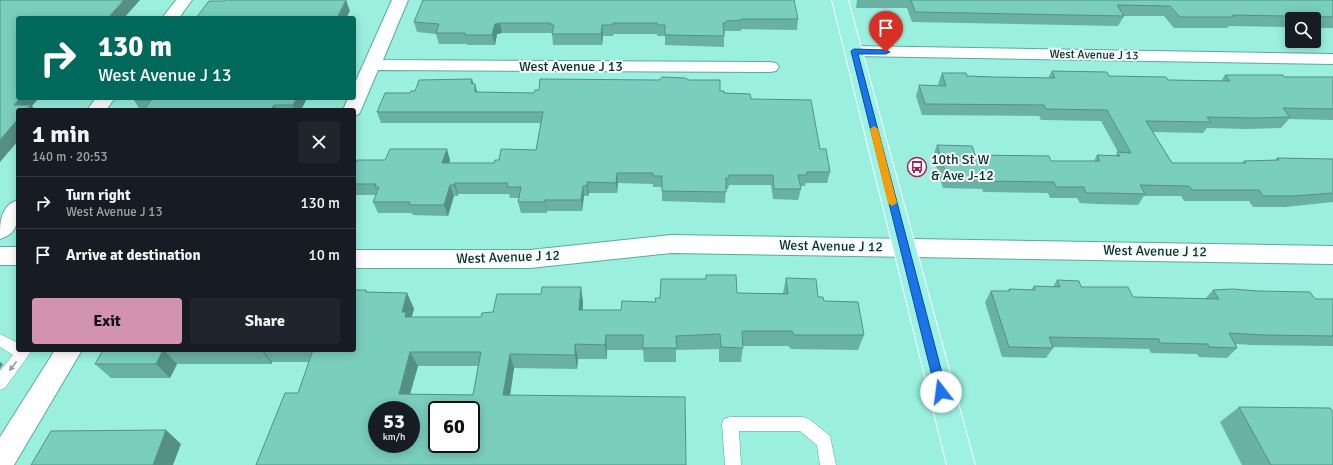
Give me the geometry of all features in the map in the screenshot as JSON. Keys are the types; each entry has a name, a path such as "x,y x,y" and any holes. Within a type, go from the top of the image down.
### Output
{"main road":[{"path":"840,0 903,247 961,465"}],"street":[{"path":"172,16 184,0"},
{"path":"353,108 400,0"},
{"name":"West Avenue J 13","path":"854,51 1333,59"},
{"name":"West Avenue J 13","path":"372,64 770,67"},
{"path":"98,108 104,100"},
{"path":"0,231 16,211"},
{"name":"West Avenue J 12","path":"356,259 530,259 671,244 1333,255"},
{"path":"0,256 16,256"},
{"path":"0,462 8,436 68,352"}],"lane":[{"path":"0,340 16,349"},
{"path":"0,384 24,352"},
{"path":"733,465 730,424 803,424 824,441 828,465"}],"building":[{"path":"0,0 124,0 110,16 16,16 16,100 18,100 14,105 31,105 28,108 16,108 16,121 0,140"},
{"path":"346,0 338,16 198,16 209,1"},
{"path":"423,0 794,0 798,19 742,19 726,21 726,23 723,23 724,36 665,35 665,25 657,25 657,23 613,23 613,25 602,25 601,34 552,34 554,25 550,25 551,23 500,23 495,24 492,35 465,35 465,33 436,33 439,24 414,22"},
{"path":"911,0 1333,0 1333,17 1321,17 1321,12 1285,12 1285,16 1232,15 1234,17 1180,17 1170,6 1117,5 1124,16 915,12"},
{"path":"1052,71 1107,72 1109,76 1166,77 1168,80 1230,81 1225,75 1333,77 1333,109 1283,108 1290,117 1207,117 1211,122 1146,121 1172,163 1246,163 1244,161 1279,160 1277,158 1333,159 1333,193 1295,196 1263,196 1259,190 1192,190 1189,186 1140,185 1145,194 1086,193 1084,187 1056,187 1054,182 988,181 987,178 947,177 937,145 972,146 975,155 1049,156 1051,161 1100,161 1097,155 1120,156 1117,152 1131,153 1107,110 1046,109 1044,105 925,104 919,85 946,86 942,73 966,73 967,76 1055,78"},
{"path":"662,77 685,78 689,80 720,80 720,91 724,91 724,93 750,94 751,99 811,100 820,149 826,149 830,172 807,172 807,175 798,175 801,189 774,189 773,175 729,175 729,178 726,178 726,192 662,191 662,176 653,176 653,173 617,173 616,183 587,182 587,186 583,186 581,200 545,200 545,202 518,202 521,187 507,187 508,183 455,183 454,185 450,185 444,205 409,205 410,202 373,202 379,187 375,187 376,184 356,184 357,160 385,160 390,149 447,149 442,163 494,163 495,160 499,160 501,149 536,150 543,112 377,112 385,93 410,93 411,91 415,91 419,80 472,79 471,83 475,84 475,92 534,93 535,90 539,90 540,79 659,80"},
{"path":"151,100 296,100 293,105 274,105 272,108 145,108"},
{"path":"706,275 736,275 737,293 788,294 786,278 816,279 818,297 823,297 824,301 858,302 864,335 794,335 792,331 742,331 743,348 721,347 720,334 676,336 677,348 643,348 643,335 606,335 605,345 575,344 575,355 510,354 503,395 685,397 686,465 256,465 285,393 298,393 312,352 356,352 356,290 366,290 366,292 407,293 402,312 406,312 405,317 481,317 482,313 493,312 497,294 541,294 542,287 581,287 579,310 621,310 622,301 656,302 655,298 660,298 661,279 706,279","holes":["410,352 481,352 473,395 399,394"]},
{"path":"1057,280 1079,281 1081,287 1128,287 1133,297 1219,299 1213,290 1233,289 1310,292 1315,299 1333,299 1333,336 1229,333 1237,348 1209,347 1208,344 1160,343 1159,339 1049,337 1053,348 1009,347 991,291 1010,291 1009,289 1035,290 1034,286 1060,287"},
{"path":"102,352 162,352 156,364 95,364"},
{"path":"1239,407 1330,408 1333,412 1333,465 1271,465"},
{"path":"166,430 153,465 31,465 51,431"}],"slow traffic":[{"path":"874,129 892,203"}],"place":[{"name":"10th St W & Ave J-12","path":"917,167"}],"route":[{"path":"886,52 854,51 941,392"}]}
